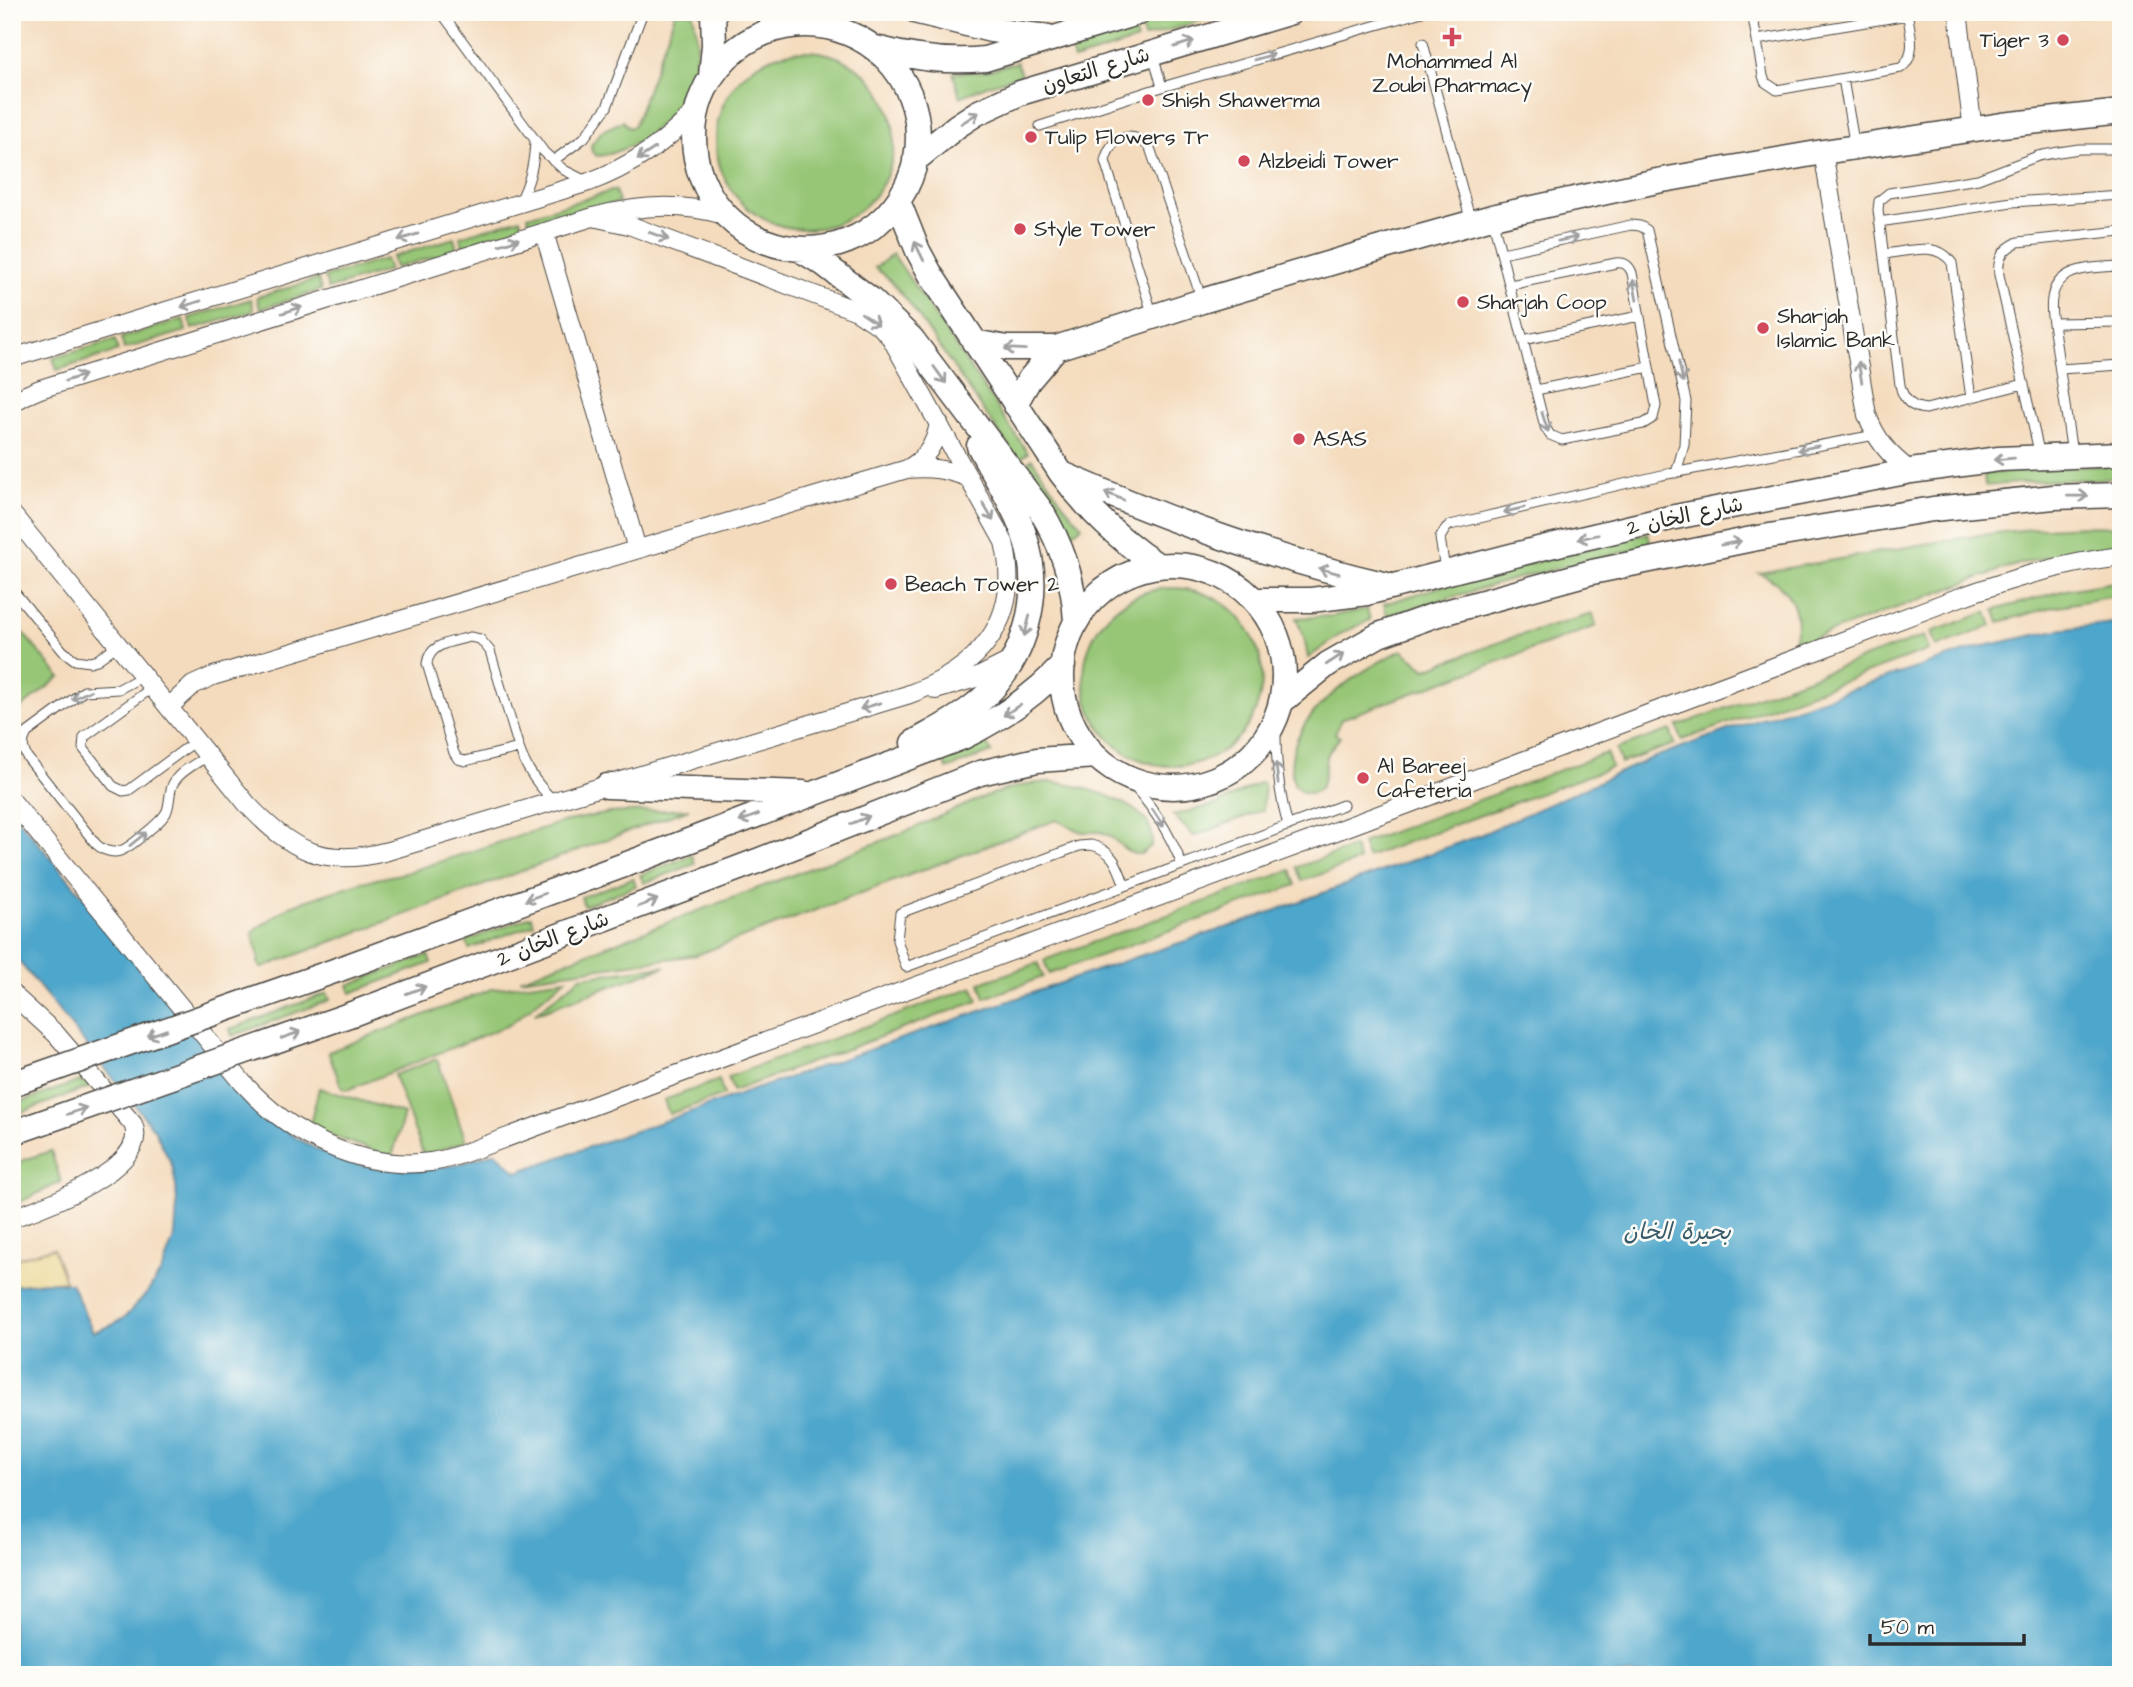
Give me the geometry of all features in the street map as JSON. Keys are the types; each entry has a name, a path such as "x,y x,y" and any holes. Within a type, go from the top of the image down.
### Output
{"main road":[{"path":"711,76 732,52 752,38 799,18 841,30 872,46 895,69 910,96 917,128 915,160 906,188 898,201 876,225 831,247 799,249 774,244 751,235 725,215 700,174 694,142 697,109 711,76 715,29 713,12"},
{"path":"918,12 991,30 1056,38"},
{"name":"شارع التعاون","path":"872,46 903,55 958,62 985,59 1140,12"},
{"name":"شارع التعاون","path":"915,160 957,126 998,102 1020,93 1291,12"},
{"path":"975,342 1007,348 1056,348 1325,264 1482,220 1657,181 1823,152 2071,116 2121,112"},
{"path":"898,201 931,275 1061,473 1077,495 1115,534 1159,566"},
{"path":"799,249 848,281 892,318 931,362 1053,530 1070,575 1076,622"},
{"path":"1015,404 1029,380 1056,348"},
{"path":"858,776 976,704 991,691 1014,660 1025,633 1032,605 1032,566 1028,547 1022,528 985,458 961,403"},
{"name":"شارع الخان 2","path":"1254,600 1339,598 1395,587 1446,572 1658,521 1911,471 1999,459 2121,454"},
{"path":"1061,473 1225,540 1395,587"},
{"path":"1695,550 1694,542 1699,528 1712,519 1778,506 1812,489"},
{"name":"شارع الخان 2","path":"1279,710 1304,682 1353,648 1406,624 1513,592 1695,550 1933,509 2054,497 2121,495"},
{"path":"1159,566 1194,567 1211,572 1227,579 1254,600 1270,623 1280,648 1284,674 1279,710 1259,747 1248,759 1221,777 1205,783 1173,788 1140,783 1125,777 1096,756 1085,743 1069,714 1064,698 1063,664 1076,622 1104,589 1130,573 1159,566"},
{"path":"12,1084 337,970 814,793 985,726 1027,699 1063,664"},
{"name":"شارع الخان 2","path":"12,1133 352,1014 747,865 961,779 1008,765 1037,760 1096,756"},
{"path":"607,786 814,793"}],"street":[{"path":"1958,12 1973,130"},
{"path":"12,358 589,182 648,153 666,140 697,109"},
{"path":"1823,152 1867,415 1875,435 1891,456 1911,471"},
{"path":"12,403 40,389 593,217 628,209 664,206 699,209 725,215"},
{"path":"12,514 264,822 290,842 321,855 344,858 366,856 907,695 944,679 977,655 1000,622 1007,602 1009,562 1004,542 895,344 881,327 850,308 637,228 593,217"},
{"path":"544,232 637,549"},
{"path":"907,469 926,456 937,435 939,423"},
{"path":"170,706 193,685 213,676 907,469 932,468 969,478"},
{"path":"12,801 243,1083 270,1110 319,1141 356,1156 395,1163 435,1162 1987,587 2062,565 2121,556"},
{"path":"907,695 954,686 1014,660"},
{"path":"12,994 56,1034 133,1124 136,1133 134,1142 124,1157 94,1182 54,1202 12,1217"}],"lane":[{"path":"441,12 553,162 589,182"},
{"path":"553,162 584,138 607,107 643,12"},
{"path":"1040,126 1162,87 1422,12"},
{"path":"1752,12 1756,40 1763,76 1771,87 1784,90 1896,70 1905,65 1912,52 1908,14 1756,40"},
{"path":"1423,43 1482,220 1502,253 1523,340 1547,431 1553,438 1562,440 1643,424 1653,418 1656,406 1630,269 1620,262 1510,285"},
{"path":"1152,54 1162,87"},
{"path":"1843,79 1855,148"},
{"path":"1153,317 1105,161 1114,143 1123,138 1143,140 1150,148 1202,301"},
{"path":"519,203 533,167 535,141"},
{"path":"2024,384 1926,409 1914,406 1904,397 1900,385 1879,222 1879,201 1889,193 1978,179 2038,156 2079,149 2121,149"},
{"path":"1879,222 2012,202 2121,195"},
{"path":"1502,253 1631,225 1647,230 1686,401 1684,445 1676,473"},
{"path":"2040,456 1999,275 2000,258 2004,251 2018,242 2121,231"},
{"path":"1884,254 1934,249 1945,253 1952,263 1971,398"},
{"path":"2072,455 2050,305 2052,295 2063,278 2071,272 2121,266"},
{"path":"1523,340 1639,316"},
{"path":"2053,323 2121,323"},
{"path":"2060,369 2121,365"},
{"path":"1536,390 1649,368"},
{"path":"1446,572 1440,538 1451,525 1676,473 1875,435"},
{"path":"12,589 63,651 75,660 97,660 119,644"},
{"path":"519,748 465,761 456,756 428,664 428,658 435,648 470,638 480,639 488,646 519,748 530,774 554,801"},
{"path":"149,681 84,737 83,748 113,786 123,791 129,790 197,740"},
{"path":"149,681 119,689 84,691 27,733 23,751 96,844 112,852 127,849 164,816 176,778 209,755"},
{"path":"1279,710 1276,762 1288,826"},
{"path":"1125,777 1146,800 1164,827 1182,865"},
{"path":"1125,886 1117,864 1109,853 1097,846 1079,846 900,913 897,931 899,950 906,967 1343,806"}],"green space":[{"path":"673,12 692,12 696,32 693,72 685,91 675,108 646,137 628,147 597,156 592,152 591,145 602,131 623,121 629,128 634,126 675,14"},
{"path":"1184,12 1229,12 1144,38 1141,25"},
{"path":"1133,27 1137,40 1074,60 1069,46"},
{"path":"805,51 839,58 868,77 887,106 894,140 887,174 868,203 839,222 805,229 771,222 742,203 723,174 716,140 723,106 742,77 771,58"},
{"path":"1017,62 1021,75 960,97 953,73 986,71"},
{"path":"615,190 619,202 531,228 528,216"},
{"path":"520,218 524,230 464,248 460,237"},
{"path":"454,238 457,250 395,268 392,257"},
{"path":"893,254 1028,453 1018,460 907,300 887,277 875,268"},
{"path":"385,259 389,270 328,289 325,277"},
{"path":"318,279 321,290 260,309 257,297"},
{"path":"251,299 254,311 192,329 189,318"},
{"path":"183,319 186,331 124,349 121,338"},
{"path":"115,340 118,351 57,370 53,358"},
{"path":"1032,459 1082,526 1070,535 1022,465"},
{"path":"2121,466 2121,478 1985,486 1984,474"},
{"path":"2063,527 2121,527 2121,546 2042,558 2006,568 1792,646 1797,623 1792,602 1779,585 1759,573 2006,532"},
{"path":"1648,533 1651,546 1518,578 1387,616 1384,604 1449,584"},
{"path":"2121,581 2121,595 2053,607 1999,622 1995,610 2066,590"},
{"path":"1173,588 1207,594 1236,614 1256,643 1262,677 1256,711 1236,740 1207,760 1173,766 1139,760 1110,740 1090,711 1084,677 1090,643 1110,614 1139,594"},
{"path":"1367,609 1370,620 1344,632 1308,658 1304,637 1296,618 1332,616"},
{"path":"1987,612 1992,626 1936,647 1931,632"},
{"path":"1593,614 1596,626 1341,719 1335,734 1340,737 1327,756 1322,785 1314,792 1306,793 1294,784 1292,761 1297,739 1308,720 1342,686 1383,660 1402,650 1426,669 1514,637"},
{"path":"12,620 60,677 12,715"},
{"path":"1924,636 1929,650 1682,740 1677,726"},
{"path":"1670,730 1675,744 1621,763 1616,749"},
{"path":"986,743 992,752 947,769 943,759"},
{"path":"1606,753 1612,767 1367,857 1362,843"},
{"path":"1047,782 1095,792 1131,808 1144,818 1151,831 1151,846 1141,854 1135,854 1101,832 1082,832 1056,820 696,955 520,979 897,835 970,803 1008,789"},
{"path":"1259,783 1264,786 1263,810 1194,836 1173,815 1218,804"},
{"path":"689,809 261,968 258,962 252,932 290,906 362,882 405,873 562,822 610,813"},
{"path":"1354,847 1359,861 1302,881 1297,867"},
{"path":"692,855 695,864 644,883 640,875"},
{"path":"1291,870 1296,885 1049,974 1044,960"},
{"path":"633,878 636,886 584,906 581,897"},
{"path":"531,916 534,924 469,949 466,941"},
{"path":"428,955 431,963 351,993 348,985"},
{"path":"1038,963 1043,977 985,998 980,983"},
{"path":"666,966 534,1014 581,977"},
{"path":"566,979 509,1025 347,1090 342,1088 328,1052 492,989"},
{"path":"973,987 978,1001 733,1091 728,1077"},
{"path":"327,993 330,1000 232,1036 230,1029"},
{"path":"437,1059 466,1141 424,1156 394,1075"},
{"path":"719,1080 724,1095 669,1114 664,1100"},
{"path":"80,1081 87,1081 92,1086 12,1116 12,1105"},
{"path":"319,1088 404,1114 392,1157 309,1128"},
{"path":"51,1151 61,1182 12,1206 12,1164"}],"sand":[{"path":"53,1248 65,1281 12,1286 12,1260"}],"water":[{"name":"بحيرة الخان","path":"2121,622 2121,1675 12,1675 12,1286 43,1282 71,1283 93,1332 112,1325 125,1317 147,1293 161,1272 175,1235 177,1205 172,1165 154,1129 12,953 12,812 275,1123 296,1138 337,1158 378,1168 455,1165 495,1152 517,1172 1124,961 1244,922 1480,835 1647,760 1728,730 1980,647 2057,630"}],"place":[{"name":"Mohammed Al Zoubi Pharmacy","path":"1452,37"},
{"name":"Tiger 3","path":"2063,40"},
{"name":"Shish Shawerma","path":"1148,100"},
{"name":"Tulip Flowers Tr","path":"1031,137"},
{"name":"Alzbeidi Tower","path":"1244,161"},
{"name":"Style Tower","path":"1020,229"},
{"name":"Sharjah Coop","path":"1463,302"},
{"name":"Sharjah Islamic Bank","path":"1763,328"},
{"name":"ASAS","path":"1299,439"},
{"name":"Beach Tower 2","path":"891,584"},
{"name":"Al Bareej Cafeteria","path":"1363,778"}]}
